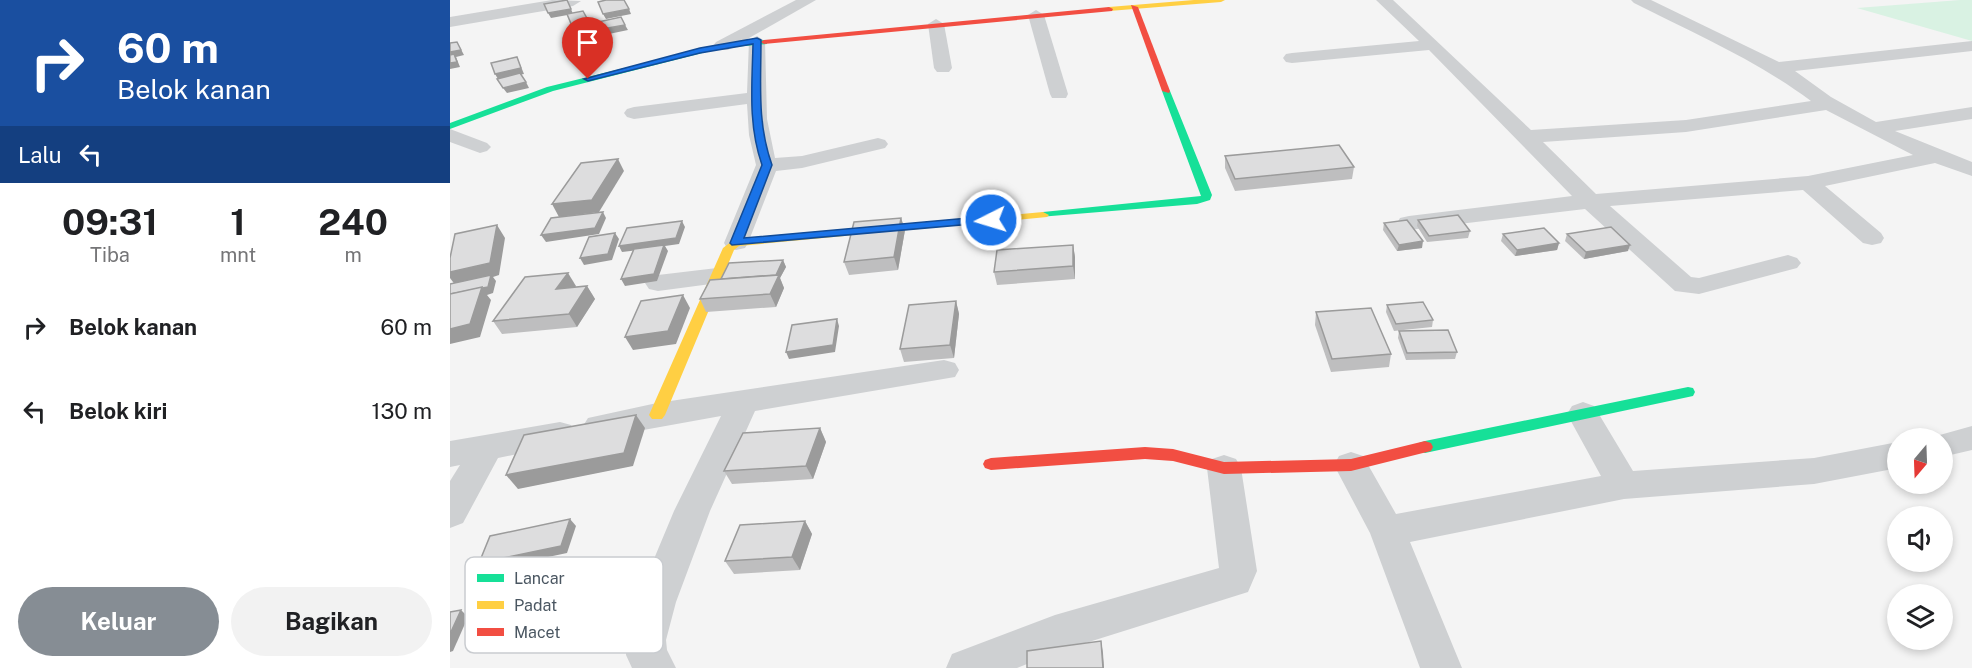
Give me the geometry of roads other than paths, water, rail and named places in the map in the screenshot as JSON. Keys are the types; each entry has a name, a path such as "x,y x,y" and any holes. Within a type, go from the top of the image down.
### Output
{"street":[{"path":"483,0 493,14"},
{"path":"722,46 783,6 808,0"},
{"path":"450,126 528,96 588,79 722,46 757,40 1221,0"},
{"path":"1383,0 1433,45 1590,201 1684,285 1699,286 1788,263"},
{"path":"1639,0 1777,68 1804,84 1828,104 1875,128 1934,157 1972,170"},
{"path":"450,22 573,1"},
{"path":"657,415 729,248 736,243 1204,200 1207,195 1134,7"},
{"path":"1036,15 1059,93"},
{"path":"936,24 944,68"},
{"path":"736,243 767,165 758,140 757,40"},
{"path":"1292,58 1433,45"},
{"path":"1777,68 1972,46"},
{"path":"634,113 757,97"},
{"path":"1526,137 1686,126 1828,104"},
{"path":"1875,128 1972,113"},
{"path":"450,135 480,147"},
{"path":"767,165 802,162 878,144"},
{"path":"1409,223 1590,201 1808,183 1934,157"},
{"path":"1808,183 1872,238"},
{"path":"658,283 717,276"},
{"path":"450,454 657,415 944,370"},
{"path":"991,464 1160,453 1224,468 1351,465 1463,437 1688,392"},
{"path":"663,584 692,511 743,403"},
{"path":"1583,414 1624,485"},
{"path":"1953,442 1972,438"},
{"path":"450,513 486,449"},
{"path":"1387,531 1624,485 1814,471 1887,457"},
{"path":"1351,465 1387,531 1441,668"},
{"path":"967,668 1055,634 1234,580 1238,571 1224,468"}]}
